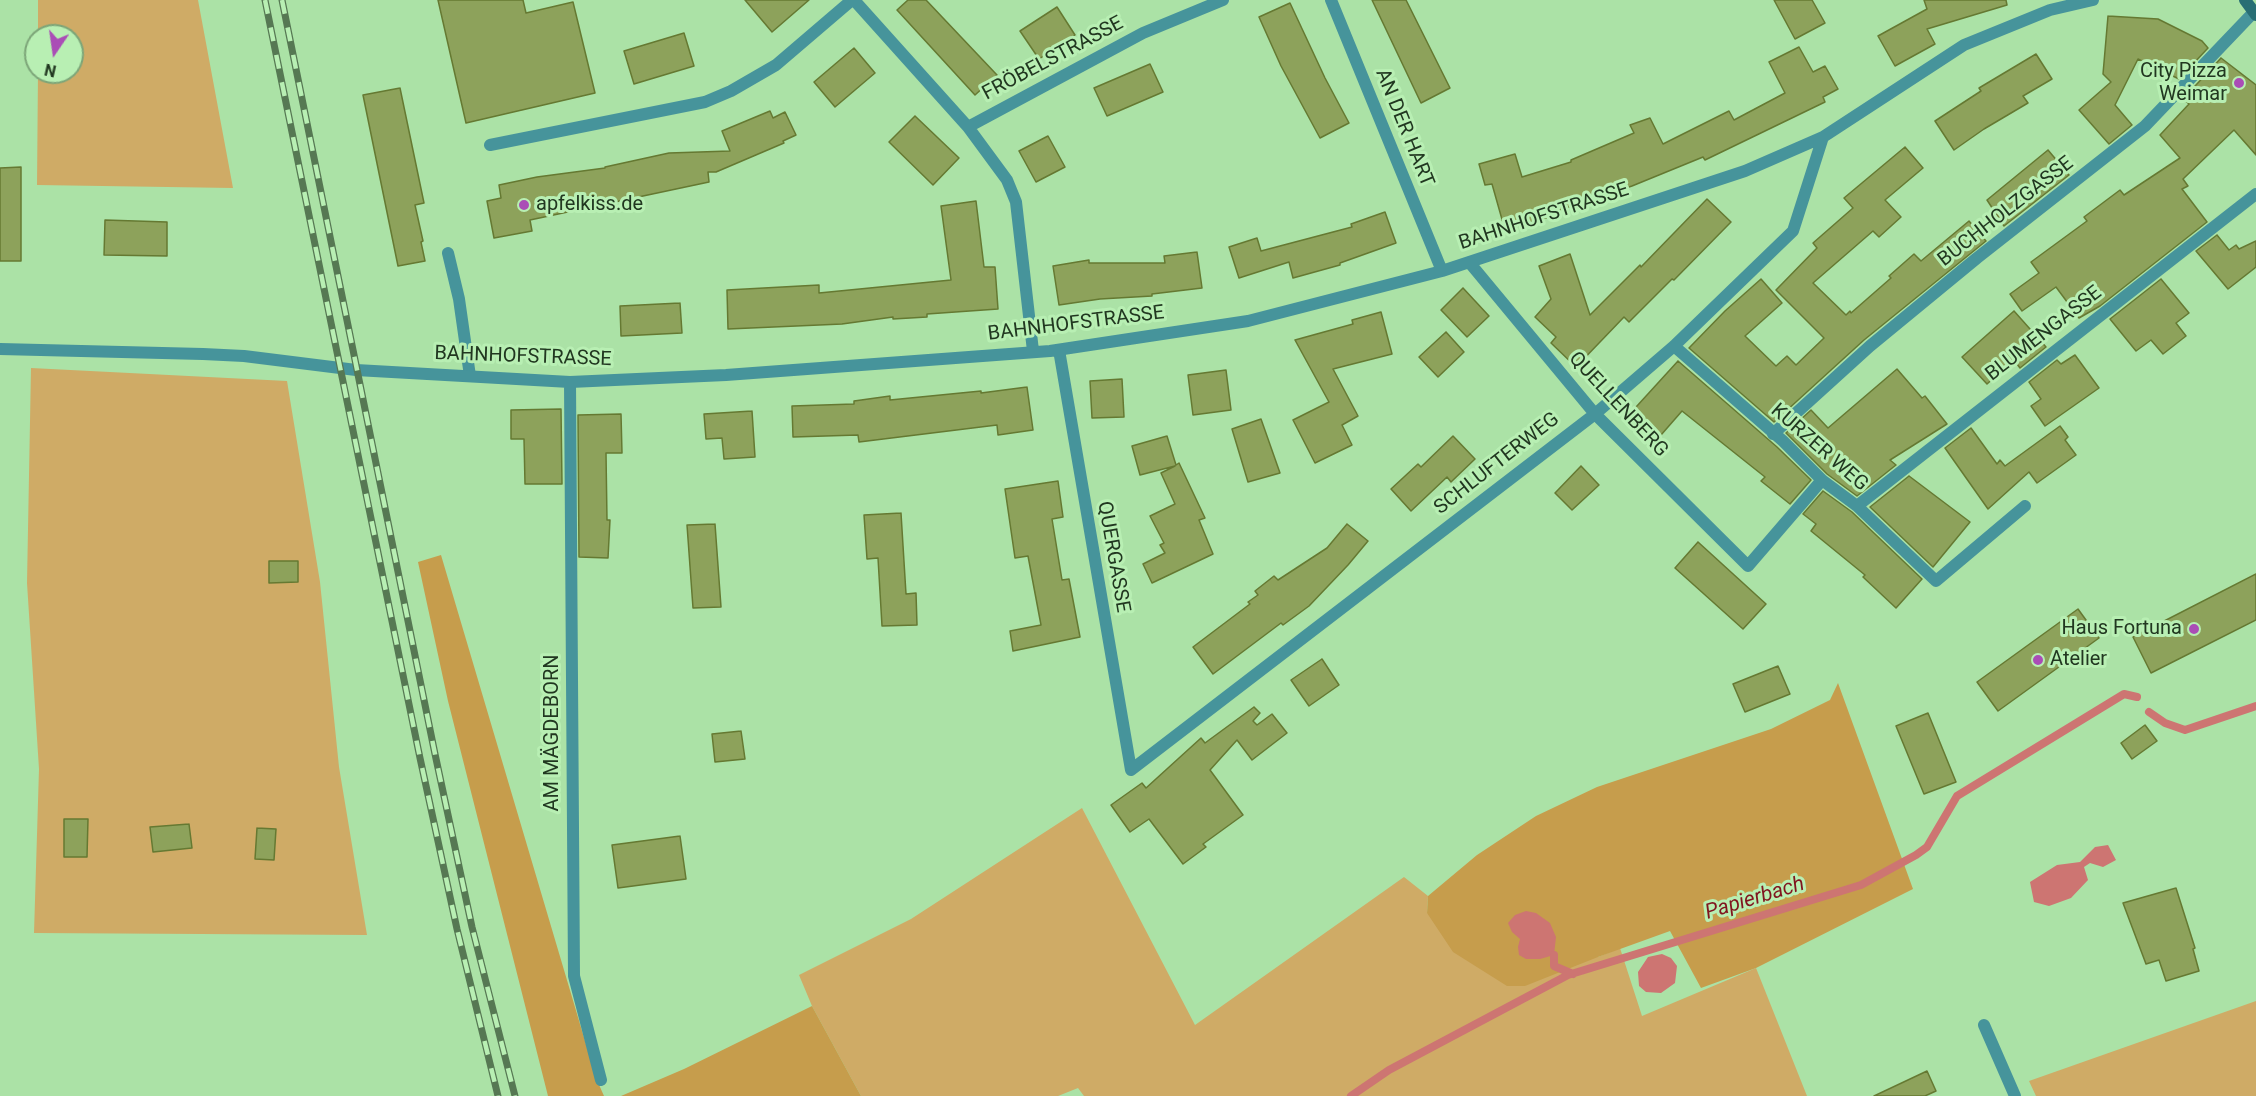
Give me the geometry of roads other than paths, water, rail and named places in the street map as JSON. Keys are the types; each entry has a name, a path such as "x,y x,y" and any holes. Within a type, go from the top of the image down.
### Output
{"street":[{"path":"490,145 705,102 731,91 776,65 853,0 968,127 1007,180 1016,202 1033,351"},
{"name":"FRÖBELSTRASSE","path":"968,127 1143,33 1223,0"},
{"name":"AN DER HART","path":"1331,0 1442,271"},
{"name":"BAHNHOFSTRASSE","path":"0,349 244,356 356,370 570,382 726,375 1059,350 1248,321 1442,271 1745,171 1823,137 1964,45 2050,10 2092,0"},
{"path":"2244,0 2255,13"},
{"name":"BUCHHOLZGASSE","path":"1773,434 1870,346 2145,126 2255,13"},
{"name":"SCHLUFTERWEG","path":"1131,770 1595,414 1674,346 1793,231 1823,137"},
{"name":"BLUMENGASSE","path":"1857,506 2256,194"},
{"path":"448,253 459,299 470,376"},
{"name":"QUELLENBERG","path":"1469,262 1595,414 1748,566 1822,480"},
{"name":"KURZER WEG","path":"1674,346 1783,441 1822,480 1857,506 1936,581 2025,506"},
{"name":"QUERGASSE","path":"1059,350 1131,770"},
{"name":"AM MÄGDEBORN","path":"570,382 574,976 601,1080"},
{"path":"1984,1025 2015,1096"}],"waterway":[{"name":"Papierbach","path":"1351,1096 1389,1070 1568,975 1861,885 1927,847 1957,796 2124,694 2137,697"},
{"name":"Papierbach","path":"2149,712 2165,723 2185,730 2256,706"},
{"path":"1554,955 1554,966 1573,974"}],"railway":[{"path":"265,0 420,758 457,929 498,1096"},
{"path":"282,0 435,754 472,927 515,1096"}],"place":[{"name":"City Pizza Weimar","path":"2239,83"},
{"name":"apfelkiss.de","path":"524,205"},
{"name":"Haus Fortuna","path":"2194,629"},
{"name":"Atelier","path":"2038,660"}]}
